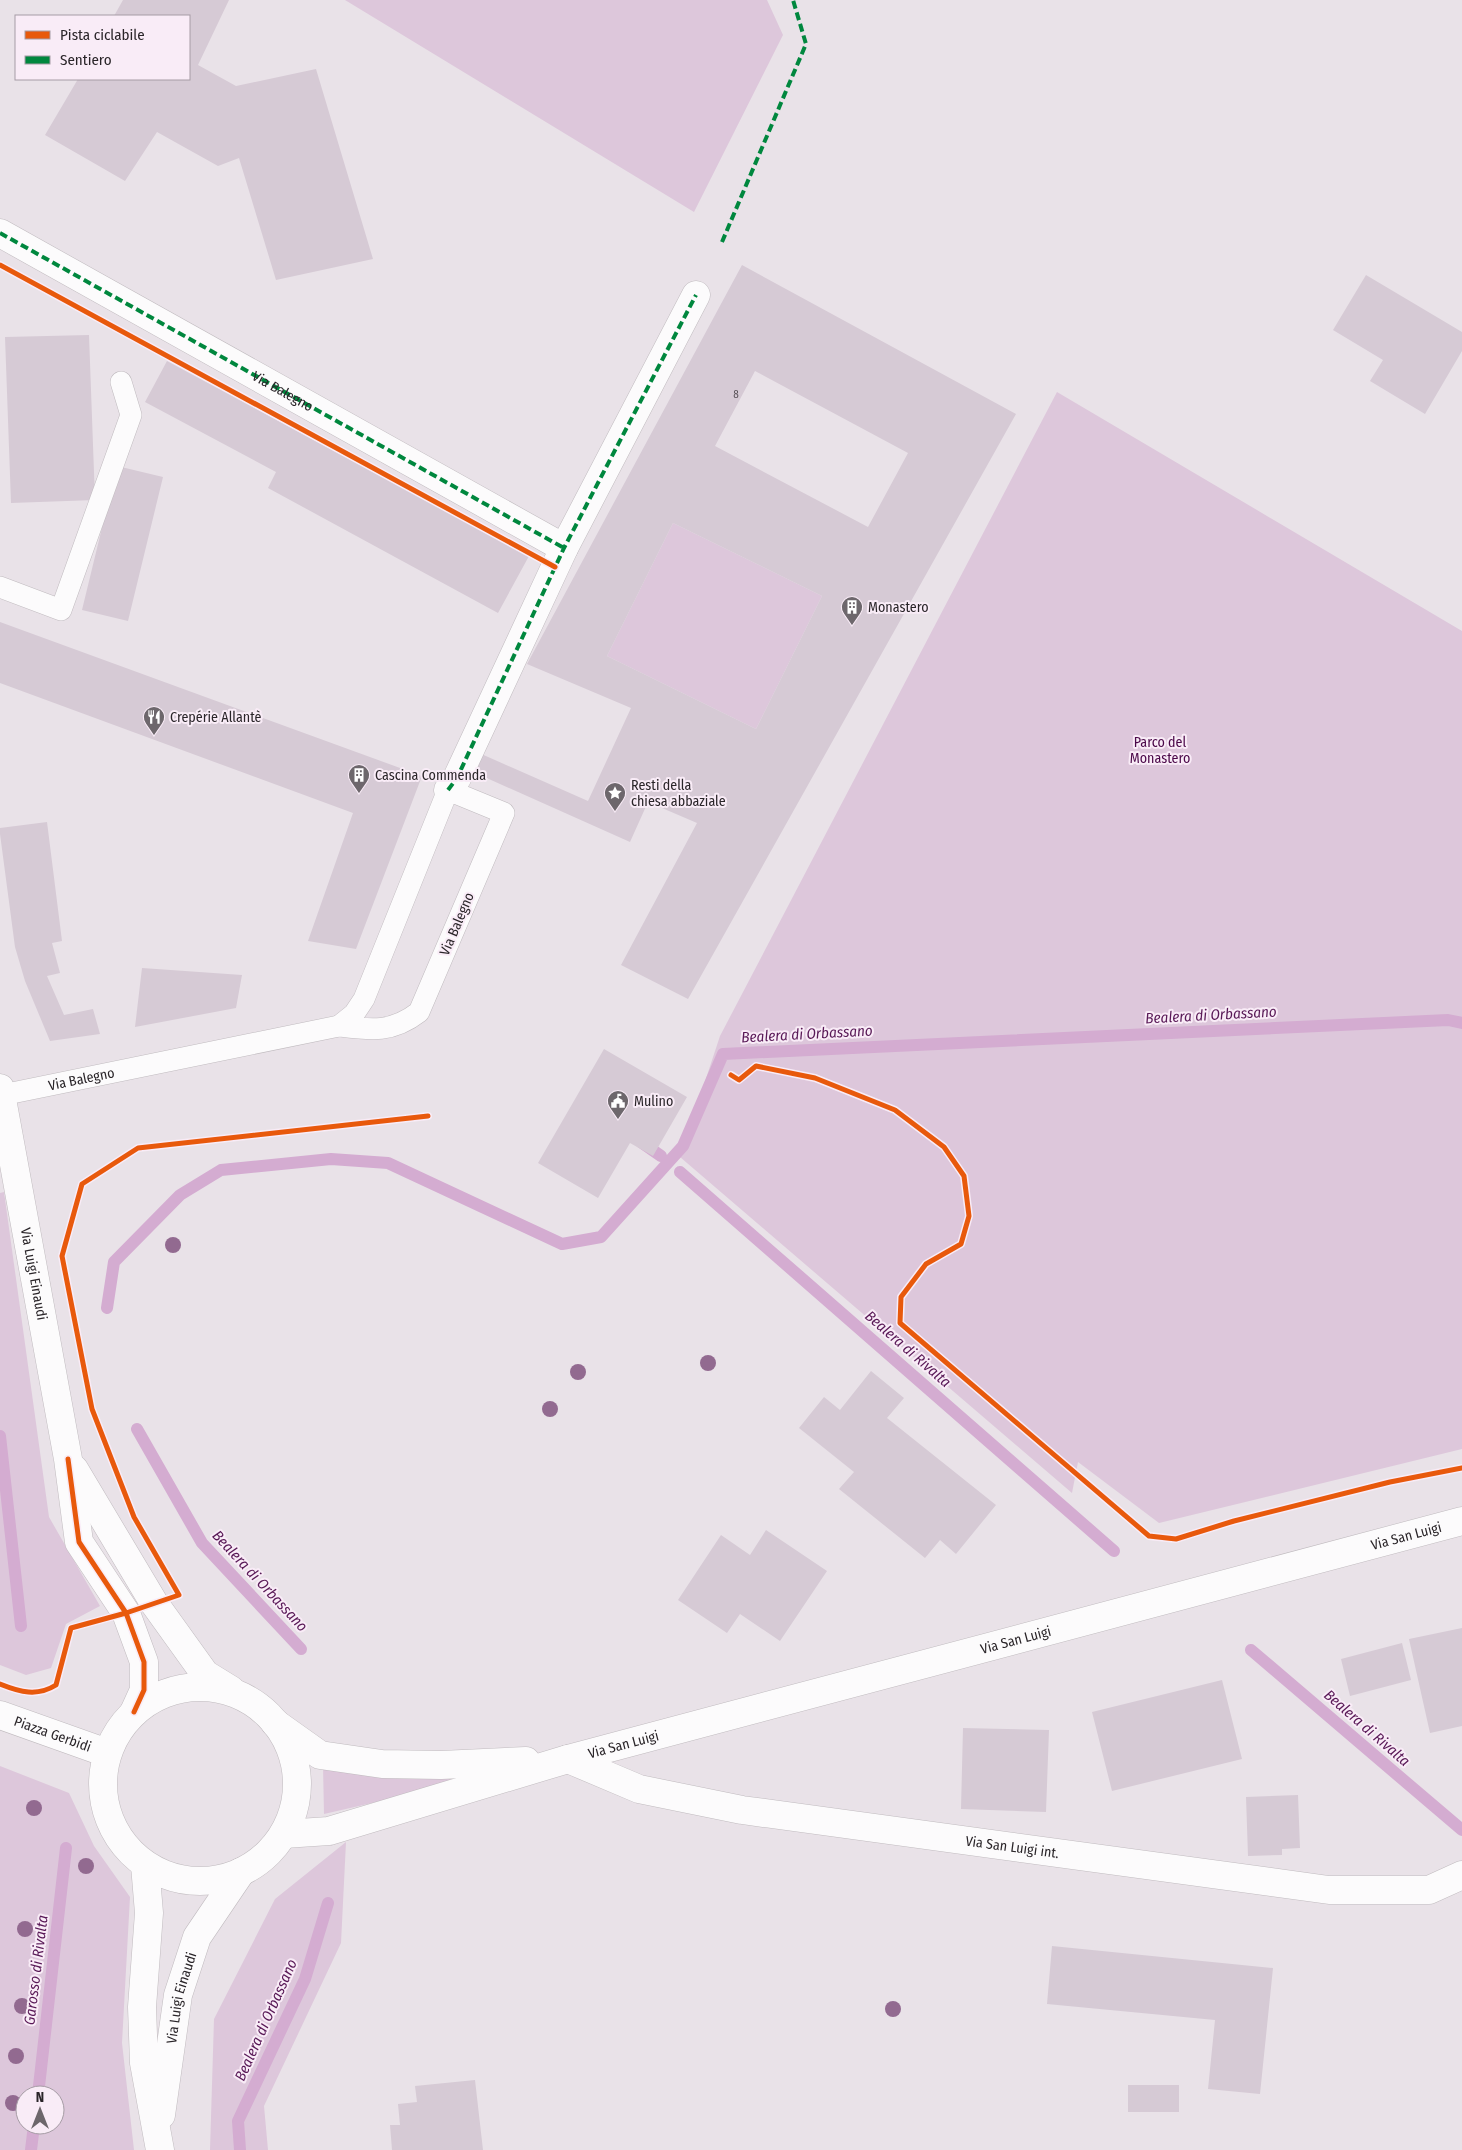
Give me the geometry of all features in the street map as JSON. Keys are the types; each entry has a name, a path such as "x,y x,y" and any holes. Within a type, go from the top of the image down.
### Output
{"street":[{"name":"Via Balegno","path":"0,233 564,548"},
{"path":"448,790 457,778 564,548 696,295"},
{"name":"Via Luigi Einaudi","path":"1,1092 68,1459 79,1542 126,1613 144,1662 144,1690 134,1712"},
{"name":"Via Luigi Einaudi","path":"68,1459 154,1603 205,1674 250,1701"},
{"name":"Via San Luigi","path":"284,1834 329,1831 568,1760 1462,1521"},
{"path":"191,1688 222,1690 250,1701 275,1723 290,1749 297,1777 295,1807 284,1834 265,1856 241,1872 209,1881 176,1878 145,1865 122,1843 107,1815 102,1784 107,1753 118,1731 134,1712 161,1695 191,1688"},
{"name":"Piazza Gerbidi","path":"0,1715 107,1753"},
{"name":"Via San Luigi","path":"275,1723 320,1755 376,1763 441,1765 568,1760"},
{"name":"Via San Luigi int.","path":"568,1760 639,1789 742,1810 1329,1890 1429,1890 1462,1875"},
{"name":"Via Luigi Einaudi","path":"145,1865 149,1913 142,2007 144,2063 159,2143"},
{"name":"Via Luigi Einaudi","path":"159,2143 178,1995 197,1937 241,1872"}],"lane":[{"path":"0,587 61,610 131,414 120,382"},
{"path":"339,1026 354,1014 364,999 448,790"},
{"name":"Via Balegno","path":"1,1092 339,1026 374,1030 396,1026 419,1012 504,813 448,790"}],"green space":[{"path":"345,0 767,0 783,35 694,212"},
{"name":"Parco del Monastero","path":"1057,392 1462,631 1462,1449 1159,1523 1078,1462 1072,1493 680,1157 720,1036"},
{"path":"673,523 822,596 756,729 607,656"},
{"path":"4,1192 49,1517 100,1606 66,1624 51,1668 26,1675 0,1665 0,1193"},
{"path":"323,1765 481,1778 324,1814"},
{"path":"0,1766 69,1793 94,1846 130,1897 122,2043 134,2150 0,2150"},
{"path":"346,1842 341,1943 264,2106 268,2150 210,2150 214,2019 275,1899"}],"building":[{"path":"123,0 229,0 198,65 236,86 316,69 373,259 276,280 239,158 218,166 157,132 125,181 45,135 77,80 190,80 190,15 115,15"},
{"name":"Monastero","path":"742,265 1016,414 688,999 621,965 697,823 648,802 630,842 471,771 479,753 588,801 631,708 527,664","holes":["755,371 908,453 868,527 715,446","673,523 822,596 756,729 607,656"]},
{"path":"1366,275 1462,332 1462,351 1425,414 1370,381 1383,360 1333,330"},
{"path":"89,335 95,500 11,503 5,337"},
{"path":"167,361 529,556 498,613 268,488 276,472 145,402"},
{"path":"117,466 163,477 128,621 82,610"},
{"name":"Cascina Commenda","path":"0,622 422,776 356,949 308,941 353,813 0,683"},
{"path":"47,822 62,941 52,943 60,973 47,976 64,1015 93,1009 100,1034 50,1041 25,981 15,947 0,834 0,828"},
{"path":"142,968 242,975 236,1008 135,1027"},
{"name":"Mulino","path":"604,1049 687,1097 653,1156 630,1143 598,1198 538,1163"},
{"path":"871,1371 904,1398 887,1418 996,1505 956,1554 940,1540 925,1558 839,1489 854,1472 799,1428 824,1397 840,1410"},
{"path":"766,1530 827,1571 780,1641 740,1614 727,1633 678,1600 721,1535 750,1555"},
{"path":"1462,1628 1462,1726 1430,1733 1409,1639"},
{"path":"1402,1643 1411,1680 1350,1696 1341,1659"},
{"path":"1222,1680 1242,1759 1112,1791 1092,1712"},
{"path":"963,1728 1049,1730 1046,1812 961,1809"},
{"path":"1298,1795 1300,1848 1282,1849 1282,1855 1248,1856 1246,1797"},
{"path":"1052,1946 1273,1968 1260,2094 1208,2089 1215,2020 1047,2004"},
{"path":"475,2080 483,2150 392,2150 390,2125 400,2125 398,2104 417,2102 415,2086"},
{"path":"1128,2085 1179,2085 1179,2112 1128,2112"}],"waterway":[{"name":"Bealera di Orbassano","path":"107,1308 114,1262 180,1195 221,1170 331,1159 388,1163 562,1244 601,1237 683,1146 723,1054 1448,1020 1462,1023"},
{"name":"Bealera di Rivalta","path":"641,1142 661,1156"},
{"name":"Bealera di Rivalta","path":"680,1172 1114,1551"},
{"name":"Bealera di Orbassano","path":"137,1429 202,1543 301,1649"},
{"name":"Garosso di Rivalta","path":"0,1436 21,1626"},
{"name":"Bealera di Rivalta","path":"1251,1650 1462,1830"},
{"name":"Garosso di Rivalta","path":"39,2085 66,1848"},
{"name":"Bealera di Orbassano","path":"240,2150 238,2121 305,1979 328,1903"},
{"name":"Garosso di Rivalta","path":"31,2150 33,2135"}],"marked path":[{"path":"722,242 806,44 793,0"},
{"path":"0,233 564,548"},
{"path":"448,790 457,778 564,548 696,295"}],"cycle path":[{"path":"0,265 555,567"},
{"path":"731,1075 739,1080 756,1066 815,1078 895,1110 944,1147 964,1176 969,1216 961,1244 926,1264 901,1297 900,1323 1149,1536 1176,1539 1234,1521 1390,1482 1462,1468"},
{"path":"0,1684 28,1692 49,1689 56,1685 71,1628 126,1613 179,1595 134,1517 92,1409 62,1256 82,1184 138,1148 428,1116"},
{"path":"68,1459 79,1542 126,1613 144,1662 144,1690 134,1712"}],"place":[{"name":"Monastero","path":"852,626"},
{"name":"Crepérie Allantè","path":"154,736"},
{"name":"Cascina Commenda","path":"359,794"},
{"name":"Resti della chiesa abbaziale","path":"615,812"},
{"name":"Mulino","path":"618,1120"}]}
